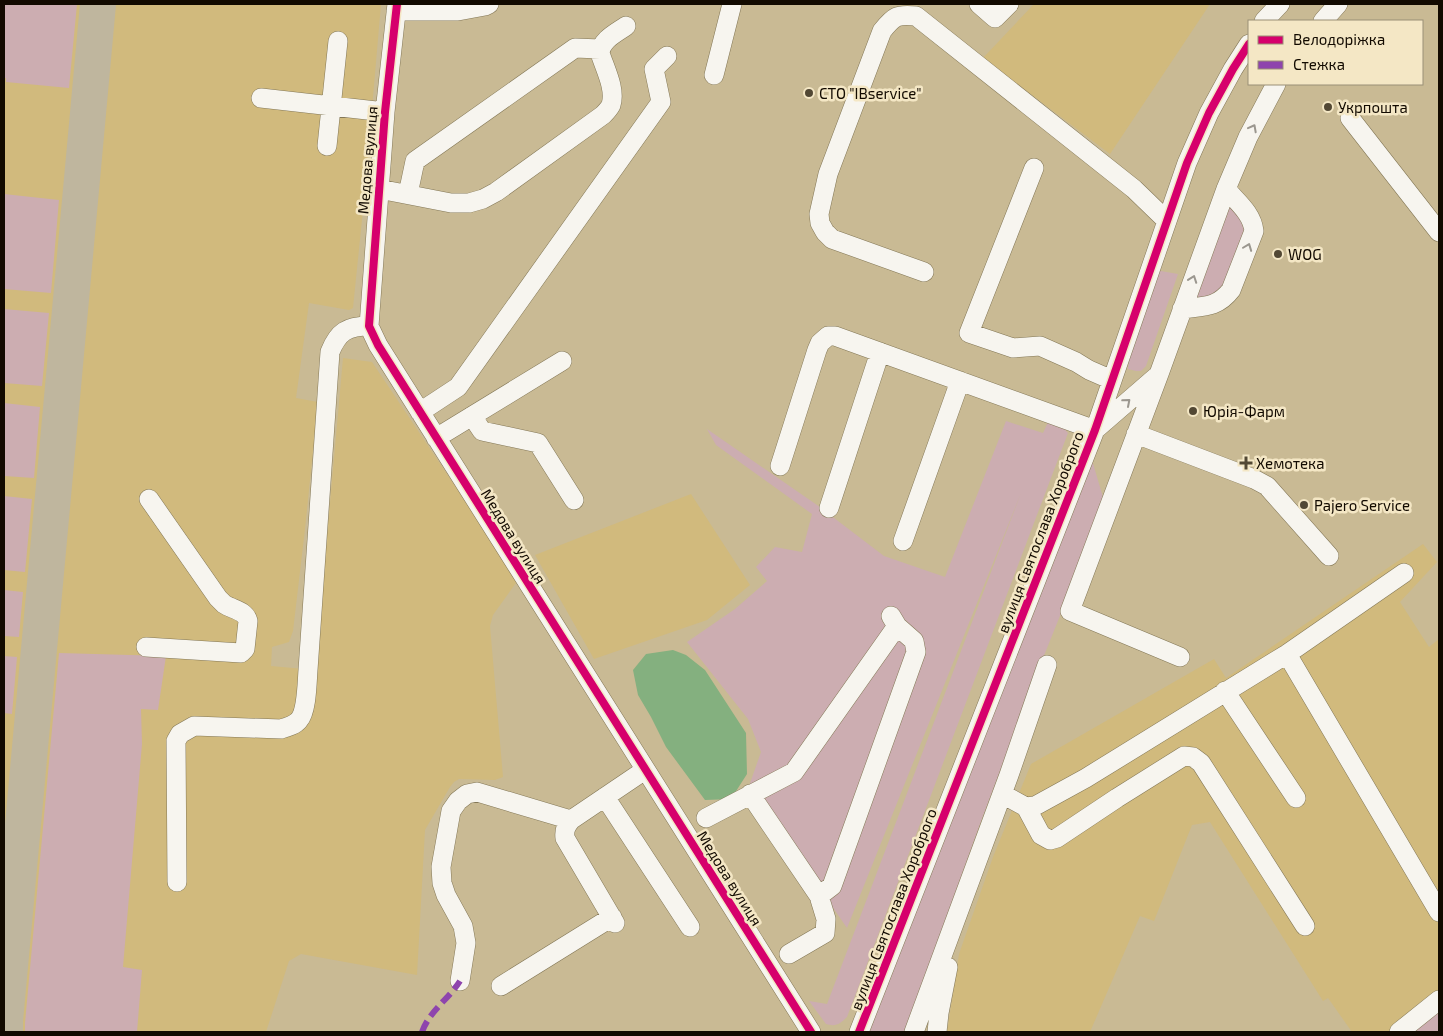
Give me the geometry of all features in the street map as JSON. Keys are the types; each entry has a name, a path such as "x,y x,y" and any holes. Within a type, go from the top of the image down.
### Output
{"street":[{"path":"397,7 458,10 489,4"},
{"path":"714,74 732,4"},
{"path":"979,4 994,18 1009,4"},
{"path":"1265,20 1280,4"},
{"path":"1324,20 1338,4"},
{"name":"Медова вулиця","path":"397,7 385,112 368,326 436,438 811,1032"},
{"path":"924,272 832,239 820,223 819,214 828,174 882,31 891,20 903,14 916,16 1134,189 1166,220"},
{"path":"378,189 451,204 469,203 483,199 496,192 604,115 610,107 612,97 600,48 607,40 626,26"},
{"path":"327,146 338,41"},
{"name":"вулиця Святослава Хороброго","path":"859,1032 1095,430 1186,163 1208,113 1248,46"},
{"path":"408,194 415,161 575,48 600,48"},
{"path":"420,412 458,387 661,102 654,69 666,56"},
{"name":"вулиця Святослава Хороброго","path":"1180,658 1070,611 1226,189 1248,137 1275,85"},
{"path":"261,98 385,112"},
{"path":"1350,118 1439,232"},
{"path":"1034,168 970,333 1013,348 1040,346 1112,380"},
{"path":"1182,309 1215,304 1224,298 1231,290 1254,231 1252,221 1226,189"},
{"path":"177,882 176,741 180,734 194,726 281,729 292,726 299,720 303,711 309,660 330,352 338,336 346,330 357,326 368,326"},
{"path":"780,466 817,350 820,342 828,336 835,336 1095,430"},
{"path":"829,508 880,352"},
{"path":"436,438 562,361"},
{"path":"1118,361 1124,374 1137,384 1148,381 1159,374"},
{"name":"вулиця Святослава Хороброго","path":"1095,430 1159,374"},
{"path":"903,541 960,381"},
{"path":"472,416 482,432 538,443 574,500"},
{"path":"1136,434 1254,479 1267,486 1329,556"},
{"path":"146,647 241,653 245,649 248,620 244,613 224,604 218,598 149,499"},
{"path":"1026,807 1035,806 1086,778 1287,654 1404,573"},
{"path":"706,818 794,772 894,621 914,641 916,652 832,886 820,896"},
{"path":"1287,654 1439,912"},
{"path":"914,1032 1002,794 1047,665"},
{"path":"1225,691 1296,798"},
{"path":"1002,794 1026,807 1041,835 1050,840 1058,838 1184,756 1193,757 1201,763 1305,926"},
{"path":"501,986 614,920 565,838 564,832 566,825 571,820 645,770"},
{"path":"460,981 466,943 463,926 446,895 442,883 441,867 451,811 458,801 467,794 477,792 571,820"},
{"path":"750,794 820,896 826,919 825,933 790,954"},
{"path":"605,797 690,927"},
{"path":"937,1032 957,917"},
{"path":"1398,1032 1439,1000"}],"shaded area":[{"path":"4,4 381,4 353,308 349,310 309,303 296,398 318,402 305,529 293,631 289,642 272,647 271,666 315,670 343,358 372,362 518,580 493,615 490,626 503,777 495,780 459,779 454,782 425,830 417,975 301,954 289,961 266,1032 4,1032"},
{"path":"4,4 77,4 69,88 6,82 6,78 4,78"},
{"path":"1034,4 1210,4 1110,154 983,58"},
{"path":"4,194 59,200 51,293 4,289"},
{"path":"1228,200 1246,224 1222,294 1190,303"},
{"path":"1155,270 1178,274 1146,366 1141,371 1136,371 1128,369 1132,337"},
{"path":"4,309 49,313 42,386 4,383"},
{"path":"4,403 40,407 34,478 4,476"},
{"path":"1049,420 1060,424 1068,433 847,1017 838,1024 826,1024 809,1001 827,1004 1021,493 847,928 749,786 761,752 748,719 687,642 735,609 767,581 756,567 775,547 802,552 812,514 716,445 707,429 817,505 884,556 945,577 1006,421 1043,433"},
{"path":"1092,460 1105,504 1041,663 980,824 905,1032 868,1032"},
{"path":"691,494 750,585 707,620 594,659 535,555"},
{"path":"4,496 32,499 25,572 4,570"},
{"path":"1423,544 1437,562 1400,602 1429,647 1439,639 1439,1009 1408,1032 1352,1032 1328,998 1323,1001 1210,822 1192,825 1154,921 1140,916 1090,1032 947,1032 959,954 993,857 1031,764 1214,659 1226,678"},
{"path":"4,590 23,592 19,637 4,636"},
{"path":"673,650 686,655 705,670 746,733 747,774 731,799 705,800 666,747 638,695 633,670 646,654"},
{"path":"59,653 166,656 158,710 141,709 142,744 123,967 142,970 137,1032 25,1032"},
{"path":"4,656 17,657 12,714 4,713"},
{"path":"1439,1009 1439,1032 1408,1032"}],"taxiway":[{"path":"5,1032 98,4"}],"marked path":[{"path":"422,1032 434,1011 460,981"}],"cycle path":[{"path":"397,4 385,112 369,326 378,345 811,1032"},
{"path":"859,1032 1095,430 1187,163 1209,113 1248,46"}],"place":[{"name":"СТО \"IBservice\"","path":"809,93"},
{"name":"Укрпошта","path":"1328,107"},
{"name":"WOG","path":"1278,254"},
{"name":"Юрія-Фарм","path":"1193,411"},
{"name":"Хемотека","path":"1246,463"},
{"name":"Pajero Service","path":"1304,505"}]}
